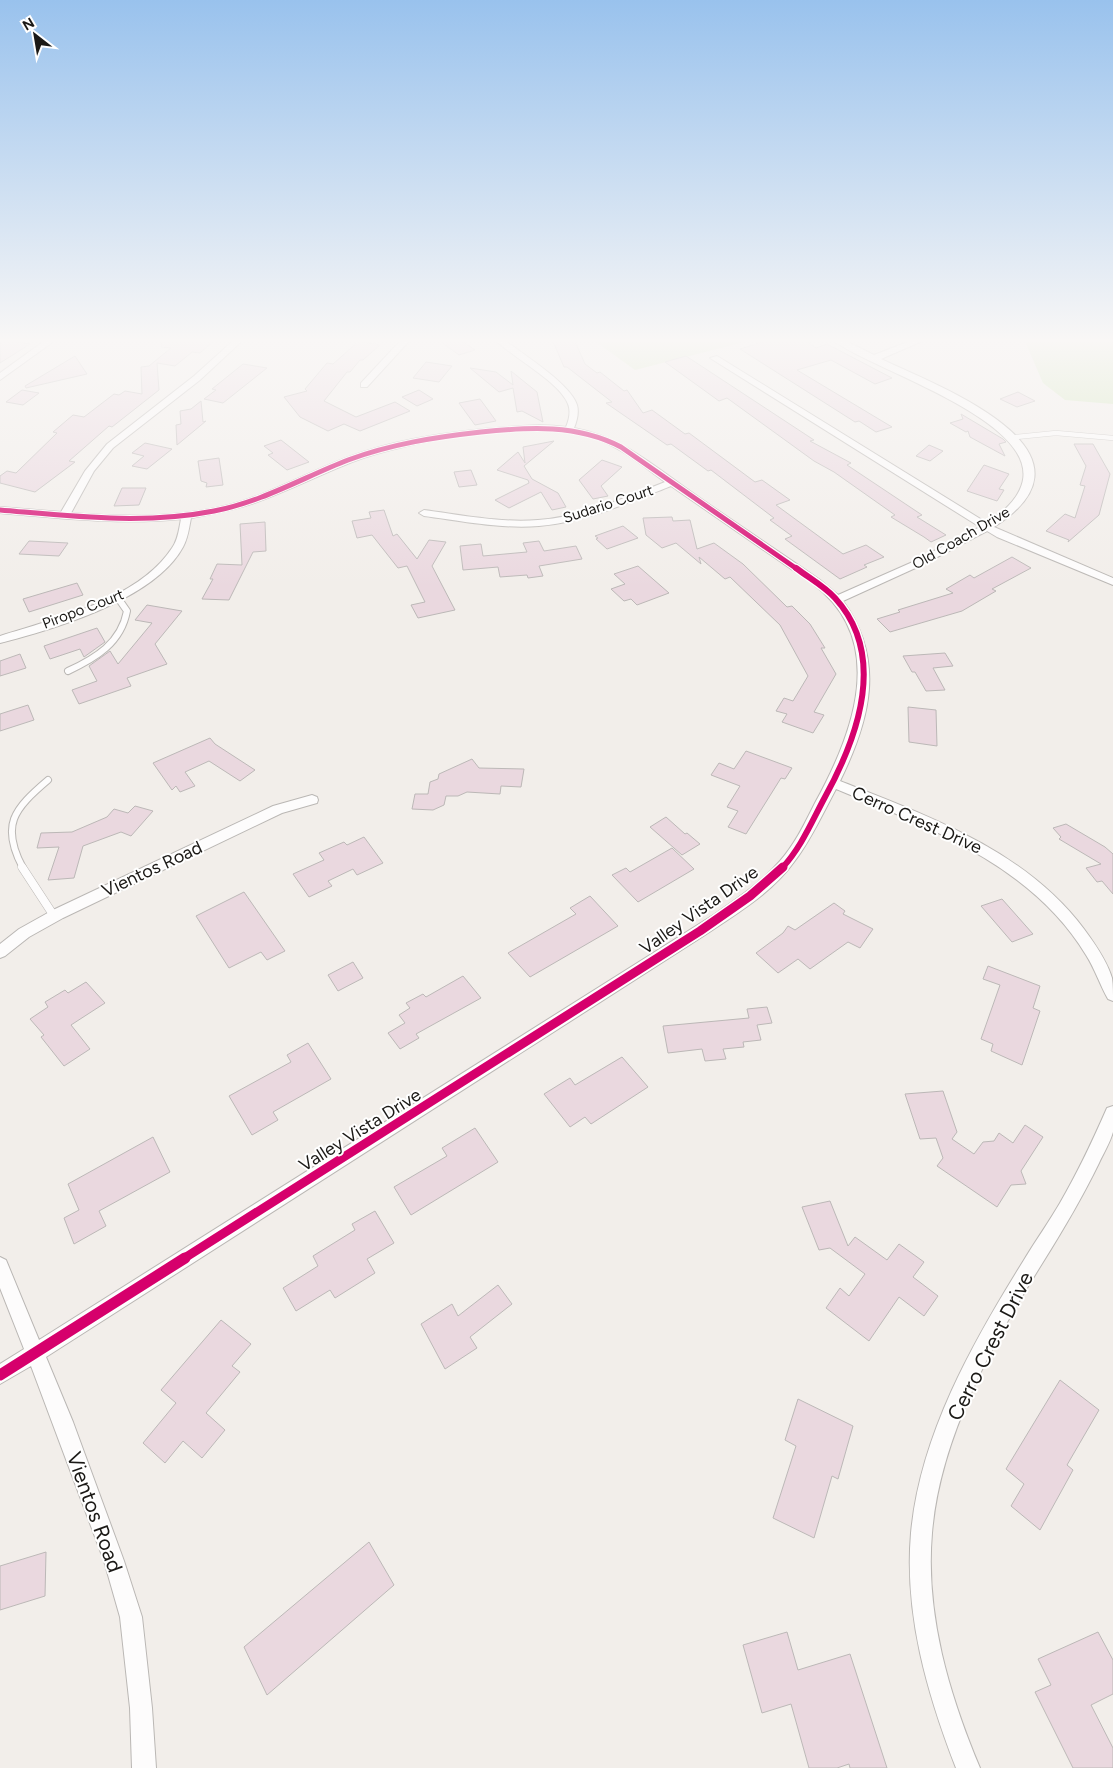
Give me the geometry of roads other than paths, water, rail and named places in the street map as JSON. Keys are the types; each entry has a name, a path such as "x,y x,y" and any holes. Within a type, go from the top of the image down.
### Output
{"street":[{"path":"64,517 78,487 98,458 141,422"},
{"path":"569,430 573,422"},
{"path":"817,422 987,527 1016,542 1113,582"},
{"name":"Old Coach Drive","path":"836,600 924,562 987,527 1015,508 1032,481 1032,461 1029,453 1016,437 998,422"},
{"name":"Valley Vista Drive","path":"0,510 64,517 122,520 187,516 218,511 250,501 348,460 398,444 451,435 508,429 539,428 569,430 601,437 621,446 671,483 813,580 836,600 851,623 864,662 864,679 858,726 834,782 786,864 753,894 692,937 36,1354 0,1375"},
{"name":"Sudario Court","path":"424,513 497,521 553,521 572,518 671,483"},
{"name":"Piropo Court","path":"0,640 118,598 149,580 173,556 181,541 187,516"},
{"name":"Cerro Crest Drive","path":"834,782 954,833 974,843 1016,870 1042,891 1071,921 1098,961 1113,995"},
{"name":"Vientos Road","path":"0,952 24,933 54,916 278,809 312,800"},
{"name":"Cerro Crest Drive","path":"968,1768 954,1735 940,1692 930,1650 921,1570 922,1534 926,1500 934,1468 957,1404 1026,1274 1060,1220 1096,1151 1113,1113"},
{"name":"Vientos Road","path":"0,1266 36,1354 114,1561 131,1617 141,1708 144,1768"}],"lane":[{"path":"1016,437 1056,433 1113,438"},
{"path":"68,671 94,657 116,640 122,632 127,611 118,598"},
{"path":"48,780 28,797 14,817 9,835 14,851 54,916"}]}
